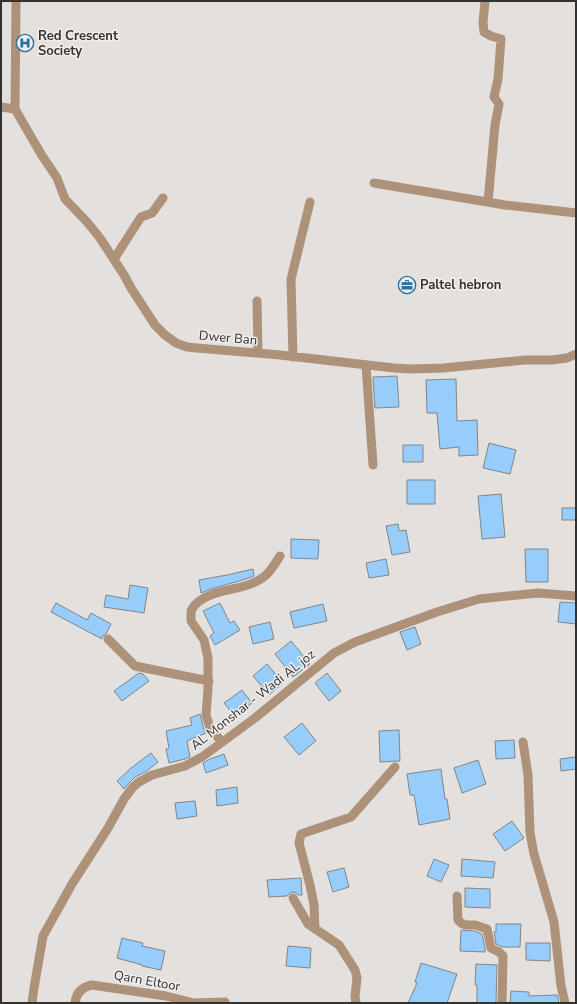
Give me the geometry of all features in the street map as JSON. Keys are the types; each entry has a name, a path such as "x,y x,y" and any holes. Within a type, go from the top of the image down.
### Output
{"street":[{"path":"1,107 15,109 16,1"},
{"path":"485,1 483,23 484,32 501,39 498,80 494,97 500,104 495,125 488,202"},
{"name":"Dwer Ban","path":"15,109 57,178 65,199 95,231 153,322 161,332 176,343 191,347 404,368 443,368 525,360 558,360 576,354"},
{"path":"374,183 505,205 576,213"},
{"path":"114,259 141,217 152,213 163,198"},
{"path":"293,357 291,279 310,202"},
{"path":"257,301 258,354"},
{"path":"366,365 373,466"},
{"path":"222,742 210,728 206,715 209,681 208,658 204,640 191,621 191,611 196,604 204,598 213,594 241,588 266,576 280,556"},
{"name":"AL Monshar - Wadi AL joz","path":"32,1003 43,936 72,884 108,828 128,793 145,778 159,772 185,766 202,757 255,718 334,653 355,642 436,612 479,599 538,593 576,596"},
{"path":"108,639 135,666 209,681"},
{"path":"523,742 528,775 530,833 534,854 554,922 561,986 565,1003"},
{"path":"315,929 311,892 299,843 301,834 351,817 395,767"},
{"path":"457,896 458,920 466,925 487,929 491,948 503,956 502,1003"},
{"path":"293,898 308,924 339,945 355,970 357,978 355,997 356,1003"},
{"name":"Qarn Eltoor","path":"75,1003 80,990 92,985 166,996 194,1003 225,1002"}],"building":[{"path":"397,376 399,407 375,408 373,377"},
{"path":"456,379 457,421 477,420 478,455 459,456 459,447 440,449 437,413 427,413 426,380"},
{"path":"489,443 516,450 510,474 483,468"},
{"path":"403,445 423,445 423,462 403,462"},
{"path":"407,480 435,480 435,504 407,504"},
{"path":"501,494 505,537 482,539 478,496"},
{"path":"562,508 576,508 576,520 562,520"},
{"path":"398,524 399,531 406,530 410,552 392,555 386,526"},
{"path":"291,539 319,540 318,559 291,558"},
{"path":"525,549 548,549 548,582 526,582"},
{"path":"386,559 389,575 369,578 366,563"},
{"path":"253,569 254,576 201,593 199,580"},
{"path":"130,585 148,588 144,613 104,607 106,595 128,599"},
{"path":"560,602 576,603 576,624 558,622"},
{"path":"56,603 87,620 91,613 111,624 102,639 51,612"},
{"path":"220,603 230,623 234,621 240,630 215,645 210,636 214,633 203,611"},
{"path":"323,604 327,621 294,628 290,612"},
{"path":"270,622 274,639 253,644 249,627"},
{"path":"415,627 421,644 407,650 400,632"},
{"path":"291,641 310,664 293,677 275,654"},
{"path":"267,664 283,683 269,695 253,676"},
{"path":"139,673 143,674 149,681 122,701 114,691"},
{"path":"327,673 341,691 329,701 315,683"},
{"path":"242,690 252,703 235,716 224,703"},
{"path":"200,714 206,733 187,741 190,757 169,763 166,749 169,748 166,731 192,725 190,718"},
{"path":"302,723 316,741 299,755 284,737"},
{"path":"399,730 400,761 380,762 379,731"},
{"path":"514,740 515,758 496,759 495,741"},
{"path":"151,753 158,762 147,771 135,777 124,789 117,781"},
{"path":"224,754 228,765 206,773 203,763"},
{"path":"576,757 576,769 561,771 560,759"},
{"path":"478,760 486,784 462,793 454,768"},
{"path":"441,769 445,799 447,799 450,819 419,825 414,795 410,795 407,774"},
{"path":"237,787 238,803 217,806 216,790"},
{"path":"195,801 197,816 177,819 175,803"},
{"path":"512,821 524,838 505,851 493,834"},
{"path":"434,859 449,865 441,882 427,876"},
{"path":"462,859 495,862 493,878 461,876"},
{"path":"344,868 349,887 333,892 327,872"},
{"path":"301,878 302,895 298,895 293,892 287,896 269,897 267,880"},
{"path":"465,888 490,889 490,908 465,907"},
{"path":"496,924 521,924 520,947 502,947 496,944 494,932 496,932"},
{"path":"461,930 474,931 482,934 485,952 460,951"},
{"path":"122,938 143,943 142,946 165,951 161,970 117,958"},
{"path":"526,943 550,943 550,961 526,960"},
{"path":"288,946 311,948 310,968 286,966"},
{"path":"421,963 457,974 447,1003 408,1003 417,983 415,982"},
{"path":"476,964 497,965 496,1003 477,1003 477,985 475,985"},
{"path":"511,991 529,992 529,996 557,995 559,1003 510,1003"}],"place":[{"name":"Red Crescent Society","path":"25,43"},
{"name":"Paltel hebron","path":"407,285"}]}
